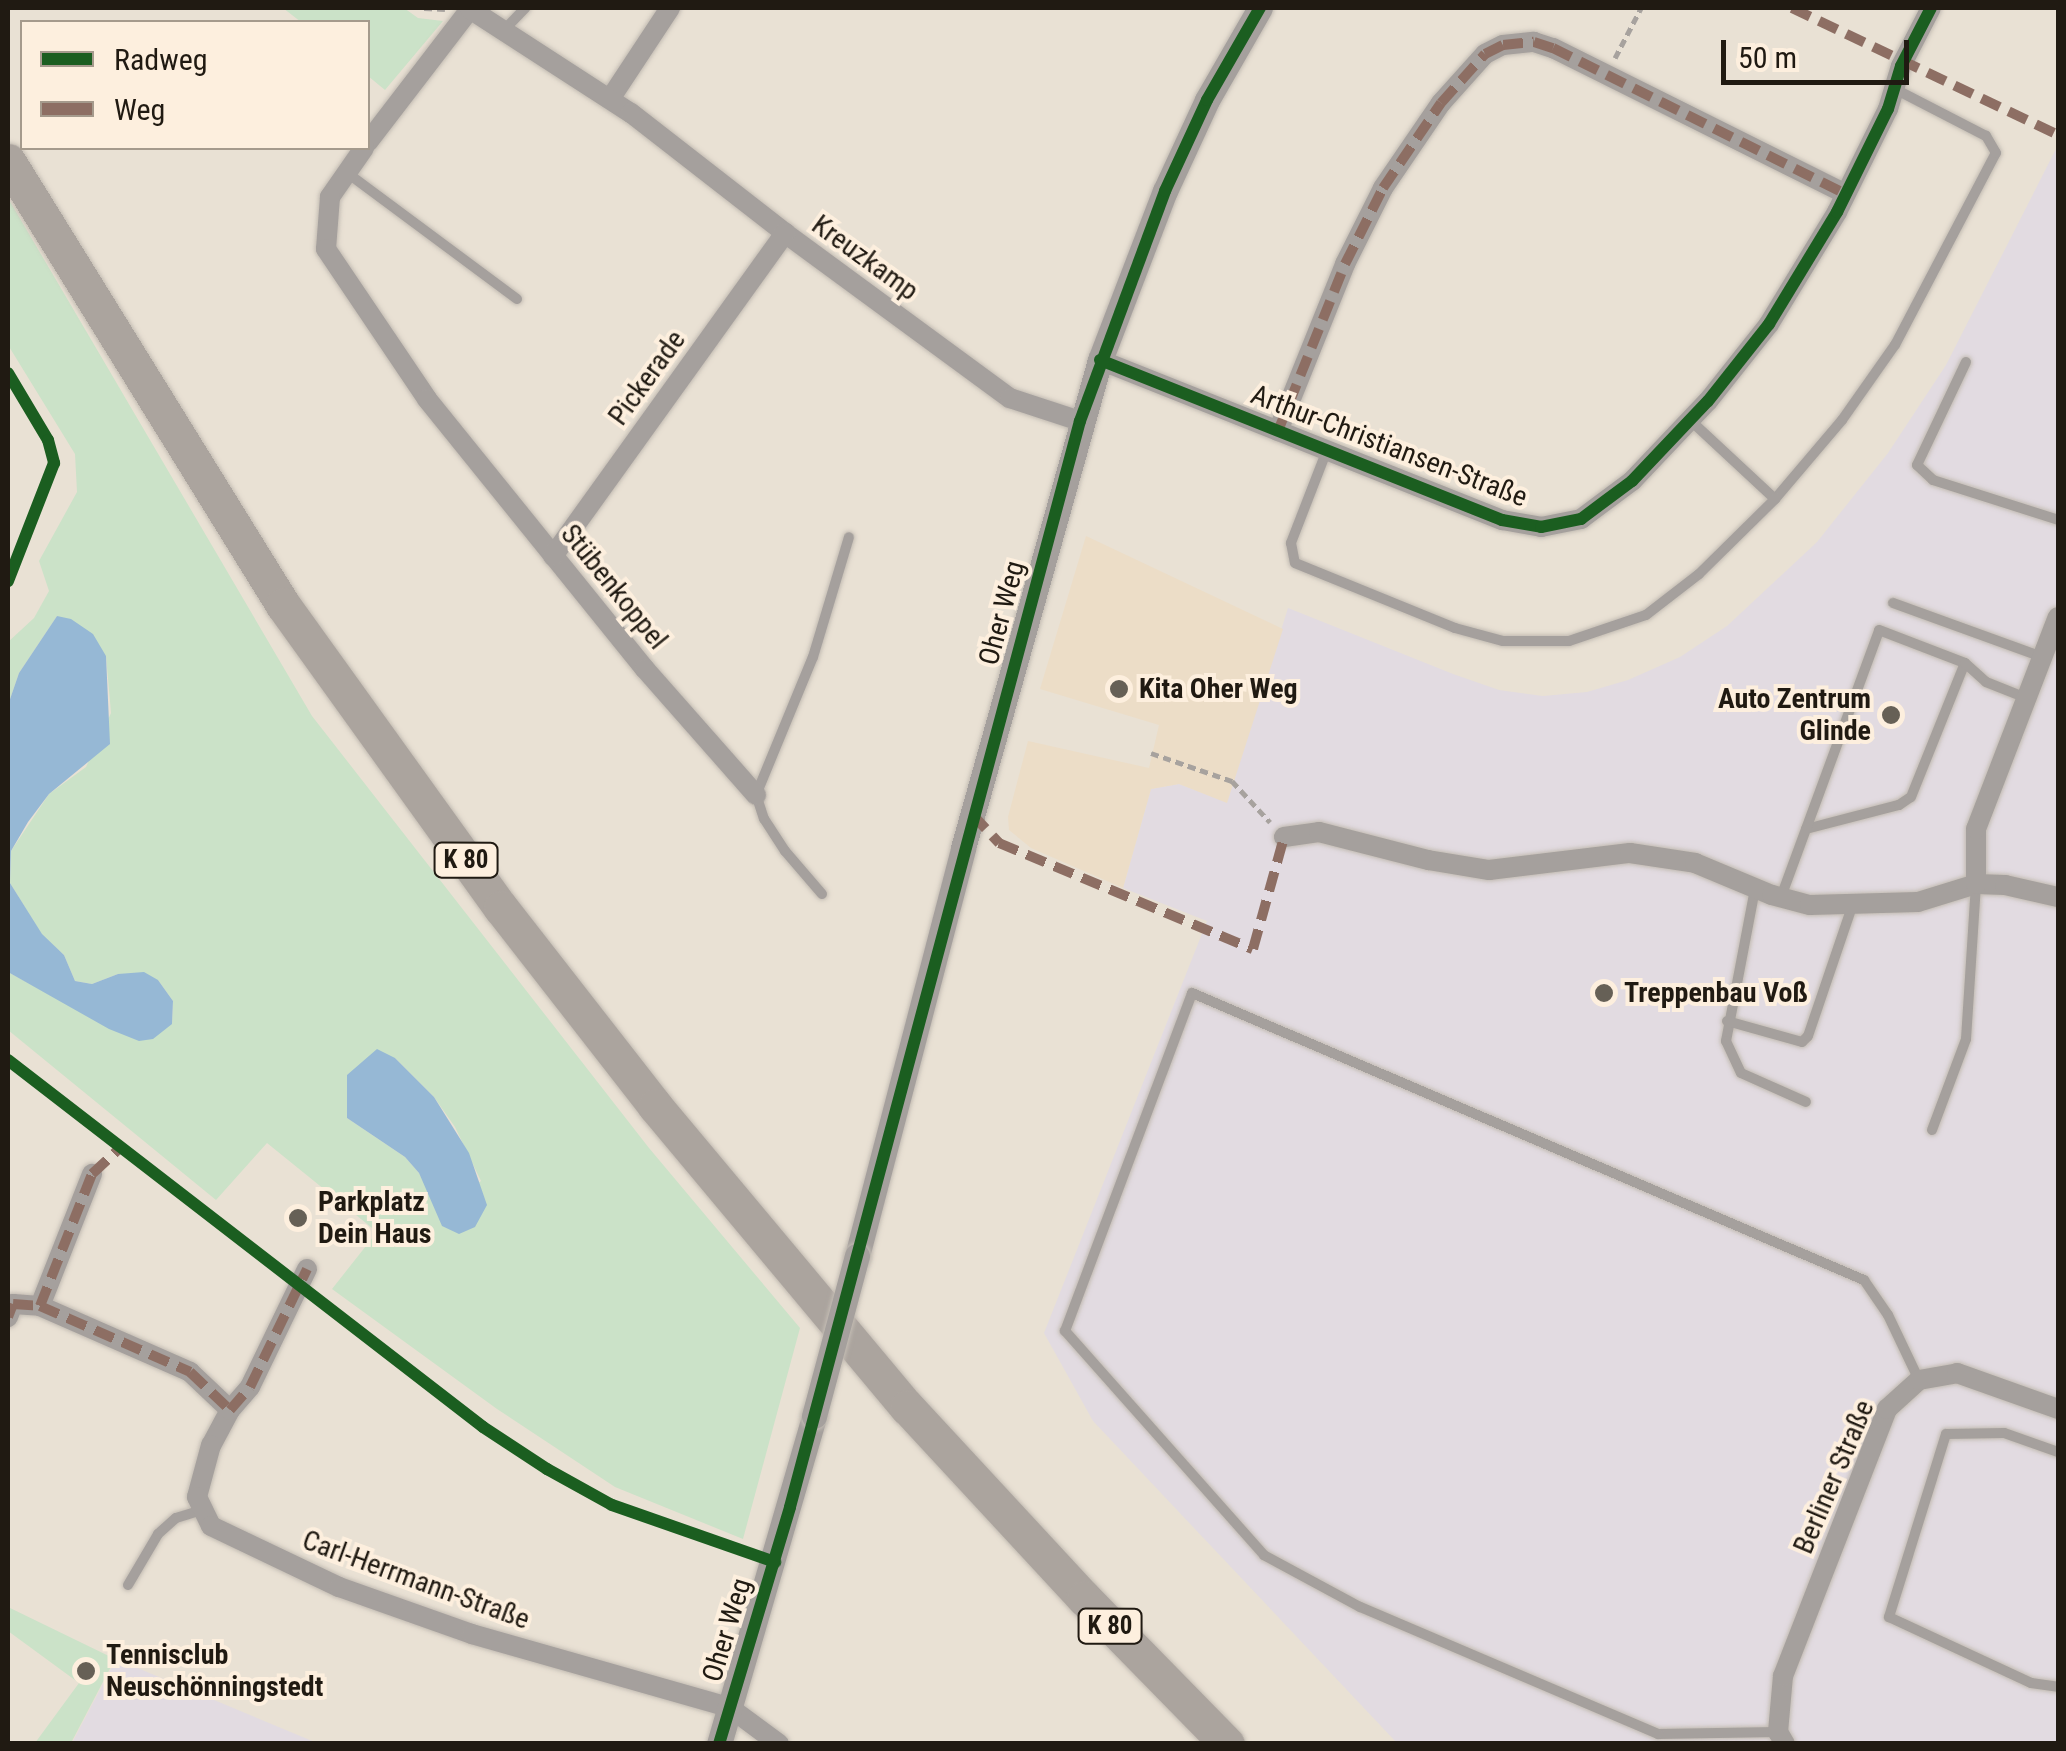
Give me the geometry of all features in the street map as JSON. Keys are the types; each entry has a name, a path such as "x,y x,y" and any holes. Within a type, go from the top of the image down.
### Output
{"highway":[{"name":"K 80","path":"8,161 283,605 501,908 655,1106 908,1407 1084,1598 1226,1744"}],"street":[{"path":"610,99 670,8"},
{"name":"Oher Weg","path":"719,1744 814,1416 1080,421 1100,360 1200,115 1260,8"},
{"name":"Arthur-Christiansen-Straße","path":"1100,360 1502,520 1554,526 1580,518 1604,505 1690,420 1769,324 1846,194 1931,8"},
{"name":"Stübenkoppel","path":"370,140 470,10 631,113"},
{"path":"1278,431 1370,213 1422,129 1465,76 1494,49 1524,41 1544,44 1846,194"},
{"name":"Kreuzkamp","path":"631,113 784,233 1010,398 1080,421"},
{"name":"Stübenkoppel","path":"362,150 330,197 326,248 428,398 553,556 756,795"},
{"name":"Pickerade","path":"553,556 784,233"},
{"path":"1976,884 1976,829 2058,617"},
{"path":"1284,837 1320,832 1428,860 1489,870 1630,853 1695,863 1781,897 1852,907 1918,902 1976,884 2005,885 2058,897"},
{"path":"40,1306 92,1174"},
{"path":"203,1510 197,1497 210,1445 230,1410 250,1388 307,1269"},
{"path":"8,1317 13,1304 40,1306 190,1372 230,1410"},
{"path":"1920,1380 1956,1373 2058,1410"},
{"name":"Berliner Straße","path":"1782,1738 1783,1676 1887,1409 1920,1380"},
{"name":"Carl-Herrmann-Straße","path":"203,1510 211,1526 338,1587 472,1634 729,1707"},
{"path":"729,1707 778,1744"}],"lane":[{"path":"503,31 525,8"},
{"path":"1328,450 1290,543 1294,562 1455,628 1503,641 1568,641 1646,614 1699,574 1775,499 1842,420 1895,345 1995,158 1989,139 1894,89"},
{"path":"346,172 517,299"},
{"path":"1966,362 1917,465 1933,480 2058,520"},
{"path":"1690,420 1775,499"},
{"path":"822,894 785,851 764,819 756,795 813,657 849,537"},
{"path":"1893,603 2042,657"},
{"path":"1781,897 1879,630 1965,662 1986,682 2026,698"},
{"path":"1806,829 1899,805 1911,797 1965,662"},
{"path":"1932,1130 1966,1039 1976,884"},
{"path":"1756,888 1726,1041 1741,1073 1806,1102"},
{"path":"1727,1021 1802,1042 1808,1036 1852,907"},
{"path":"1782,1738 1658,1734 1360,1607 1264,1555 1064,1331 1192,994 1864,1280 1888,1315 1920,1380"},
{"path":"2058,1452 2004,1434 1946,1434 1888,1617 2031,1683 2058,1687"},
{"path":"128,1585 158,1534 176,1518 203,1510"}],"path":[{"path":"1607,74 1641,8"},
{"path":"1151,753 1232,781 1284,837"}],"shaded area":[{"path":"2058,145 2058,1743 1397,1743 1093,1421 1044,1333 1207,921 1123,888 1151,789 1179,784 1227,802 1288,608 1499,690 1543,696 1587,692 1628,680 1680,657 1727,626 1817,542 1888,453 1946,365"},
{"path":"1086,536 1283,629 1227,803 1179,784 1151,789 1123,888 1031,848 1009,830 1008,817 1028,741 1149,768 1159,725 1040,689"},
{"path":"116,1659 317,1743 72,1743"}],"green space":[{"path":"283,8 404,8 418,18 443,21 385,90 370,78 370,20 298,20"},
{"path":"8,198 312,716 649,1148 800,1328 743,1539 615,1487 497,1409 332,1289 377,1232 267,1143 216,1200 8,1030 8,972 85,1014 172,1024 173,1001 158,980 118,974 92,984 75,981 64,955 42,935 10,883 11,851 49,794 86,767 111,713 106,656 57,616 19,673 8,705 8,642 34,618 49,591 39,561 77,492 75,454 8,345","holes":["395,1058 434,1097 455,1127 481,1181 439,1211 419,1173 405,1157 347,1118"]},
{"name":"Tennisclub Neuschönningstedt","path":"8,1607 115,1659 71,1743 35,1743 79,1683 8,1631"}],"water":[{"path":"57,616 71,619 93,634 106,656 110,744 49,794 28,822 11,851 10,883 42,934 64,955 75,981 92,984 118,974 144,972 158,980 173,1001 172,1024 153,1039 139,1041 109,1029 8,972 8,705 19,673"},
{"path":"377,1049 395,1058 434,1097 469,1153 487,1205 475,1227 459,1234 442,1226 419,1173 405,1157 347,1118 347,1075"}],"marked path":[{"path":"1792,8 2058,135"},
{"path":"1278,431 1345,264 1383,188 1441,103 1485,54 1503,45 1534,42 1553,48 1846,194"},
{"path":"972,814 999,843 1253,949 1284,837"},
{"path":"40,1306 92,1174 122,1146"},
{"path":"8,1317 13,1304 40,1306 190,1372 230,1410 250,1387 307,1269"}],"cycle path":[{"path":"719,1744 790,1507 1080,421 1165,191 1207,100 1260,8"},
{"path":"1100,360 1502,520 1541,527 1581,519 1632,481 1708,401 1769,324 1837,212 1888,109 1901,66 1931,8"},
{"path":"8,373 48,440 54,463 8,581"},
{"path":"8,1060 483,1427 547,1469 612,1505 775,1562"}],"place":[{"name":"Kita Oher Weg","path":"1119,689"},
{"name":"Auto Zentrum Glinde","path":"1891,715"},
{"name":"Treppenbau Voß","path":"1604,993"},
{"name":"Parkplatz Dein Haus","path":"298,1218"},
{"name":"Tennisclub Neuschönningstedt","path":"86,1671"}]}
